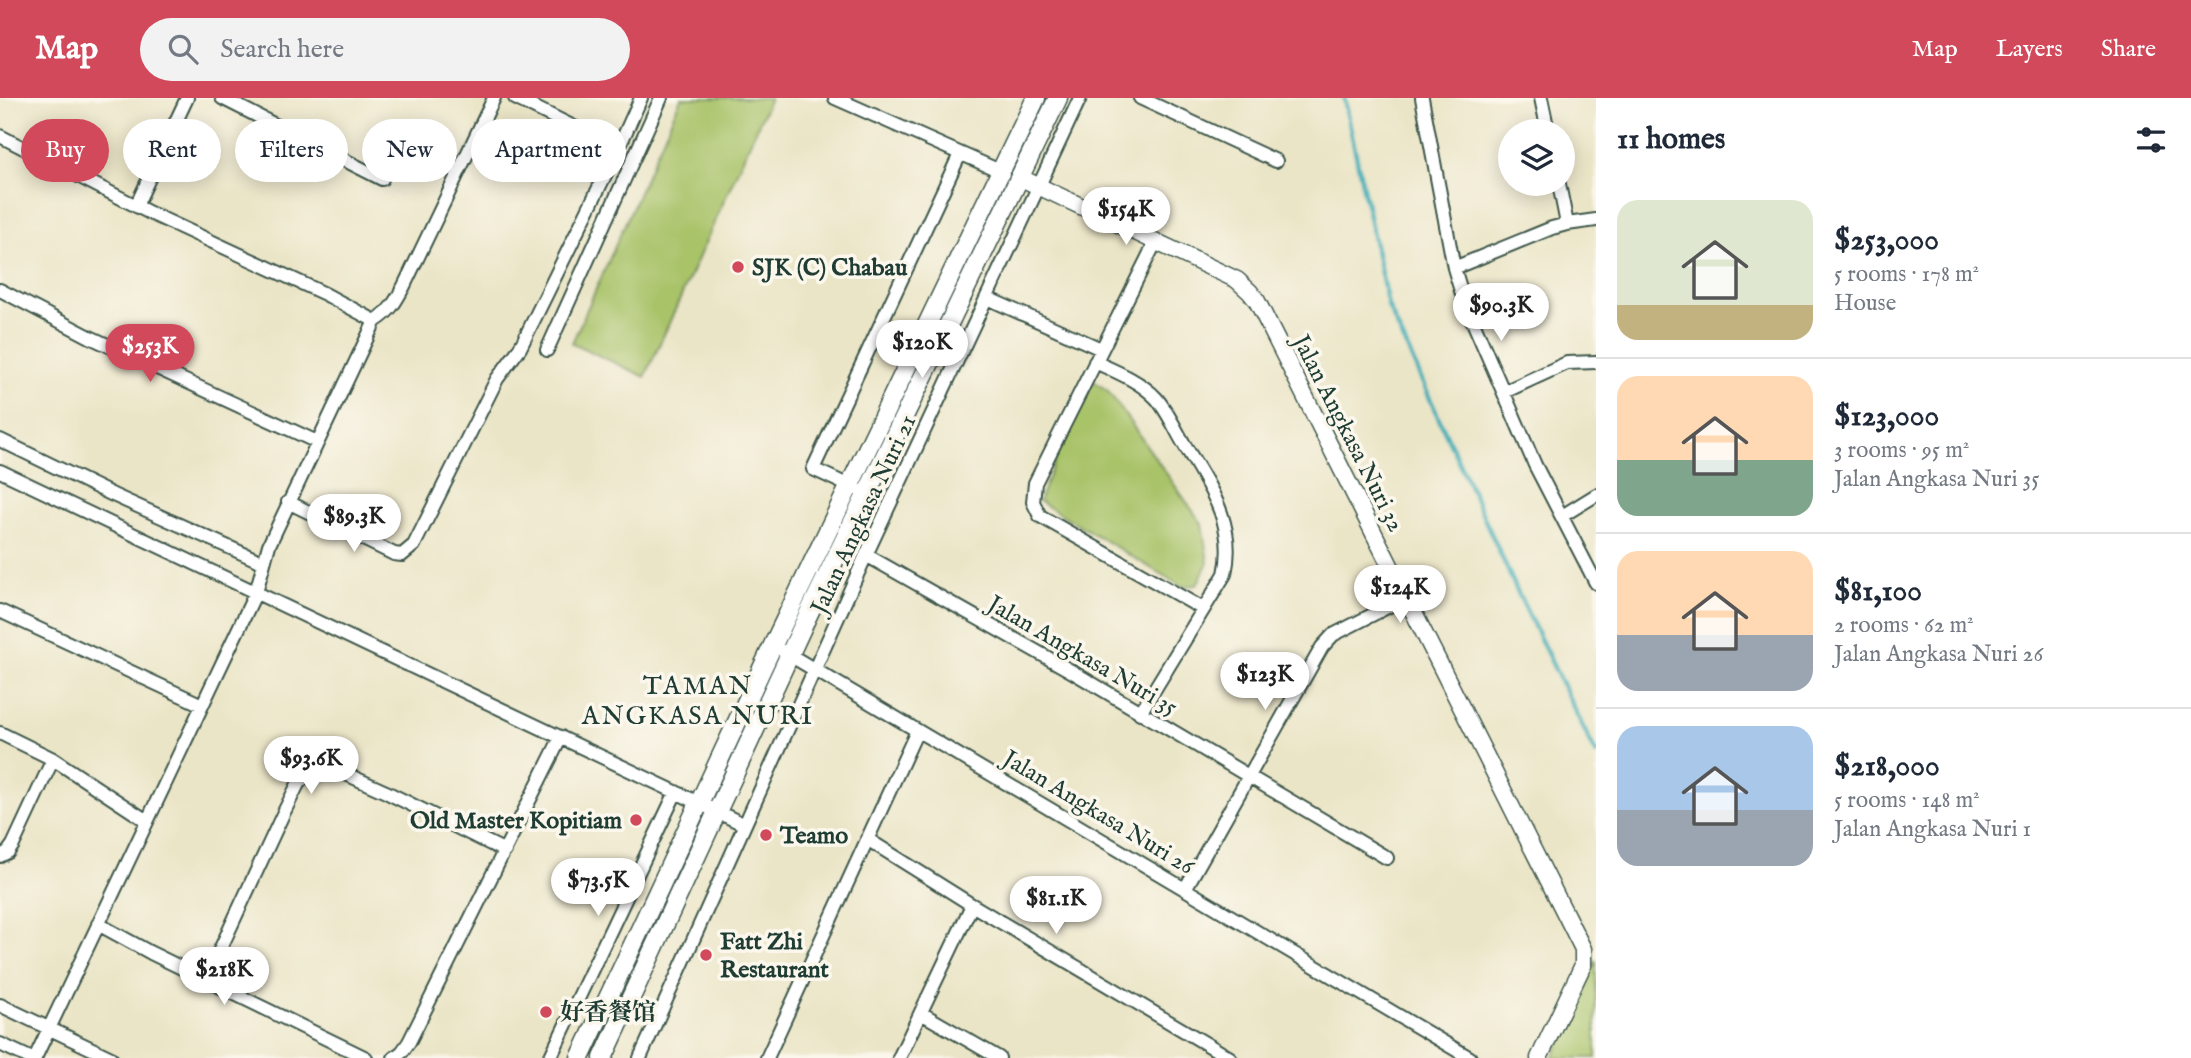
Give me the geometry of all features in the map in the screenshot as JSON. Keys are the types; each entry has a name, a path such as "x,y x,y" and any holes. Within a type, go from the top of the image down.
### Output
{"main road":[{"path":"858,490 1035,98"},
{"path":"580,1058 700,803 781,650 858,490 1058,98"},
{"path":"603,1058 717,811 781,650"}],"street":[{"path":"136,206 187,98"},
{"path":"222,98 362,169"},
{"path":"2,1049 32,1058 48,1028 256,592 269,545 288,502 375,321 393,306 494,98"},
{"path":"515,98 557,119"},
{"path":"626,131 641,98"},
{"path":"547,350 662,98"},
{"path":"835,98 849,101 1000,171"},
{"name":"Jalan Angkasa Nuri 21","path":"639,1058 866,555 1080,98"},
{"path":"1140,98 1276,160"},
{"path":"1422,98 1454,268 1464,301 1535,465 1596,583"},
{"path":"1541,98 1545,119"},
{"path":"0,136 136,206 326,294 375,321"},
{"path":"858,490 813,469 960,154"},
{"name":"Jalan Angkasa Nuri 32","path":"1019,177 1237,280 1257,301 1583,949 1583,965 1539,1058"},
{"path":"288,502 387,552 402,555 409,551 497,379 520,348 602,182"},
{"path":"1561,196 1567,224"},
{"path":"1454,268 1540,232 1567,224 1596,220"},
{"path":"1157,241 1035,483 1032,502 1040,516 1203,609"},
{"path":"0,290 103,343 317,442"},
{"path":"987,298 1098,356 1155,397 1217,502 1228,537 1229,557 1225,574 1140,713"},
{"path":"1504,392 1554,367 1567,363 1596,362"},
{"path":"0,440 113,495 264,563"},
{"path":"0,471 743,824"},
{"path":"1562,516 1596,495"},
{"name":"Jalan Angkasa Nuri 35","path":"866,555 1071,671 1387,858"},
{"path":"1185,889 1322,647 1333,635 1406,597"},
{"path":"0,611 202,705"},
{"name":"Jalan Angkasa Nuri 26","path":"781,650 1470,1058"},
{"path":"767,1058 917,731"},
{"path":"0,733 53,759 147,821"},
{"path":"394,1058 409,1042 561,737"},
{"path":"0,856 8,852 13,845 53,759"},
{"path":"206,980 282,814 298,784 307,774 320,769 337,771 386,792 505,851"},
{"path":"550,1058 676,792"},
{"path":"867,839 972,905 1230,1058"},
{"path":"900,1058 972,905"},
{"path":"98,924 366,1058"},
{"path":"0,1005 111,1058"},
{"path":"921,1013 999,1058"}],"green space":[{"path":"681,98 770,98 645,377 572,343"},
{"path":"1088,377 1108,391 1202,524 1208,562 1197,585 1181,586 1039,501"},
{"path":"1596,960 1596,1058 1553,1058"}],"waterway":[{"path":"1344,98 1388,306 1519,595 1596,754"}],"place":[{"name":"SJK (C) Chabau","path":"738,267"},
{"name":"Old Master Kopitiam","path":"636,820"},
{"name":"Teamo","path":"766,835"},
{"name":"Fatt Zhi Restaurant","path":"706,955"},
{"name":"好香餐馆","path":"546,1012"}],"district":[{"name":"TAMAN ANGKASA NURI","path":"698,700"}]}
